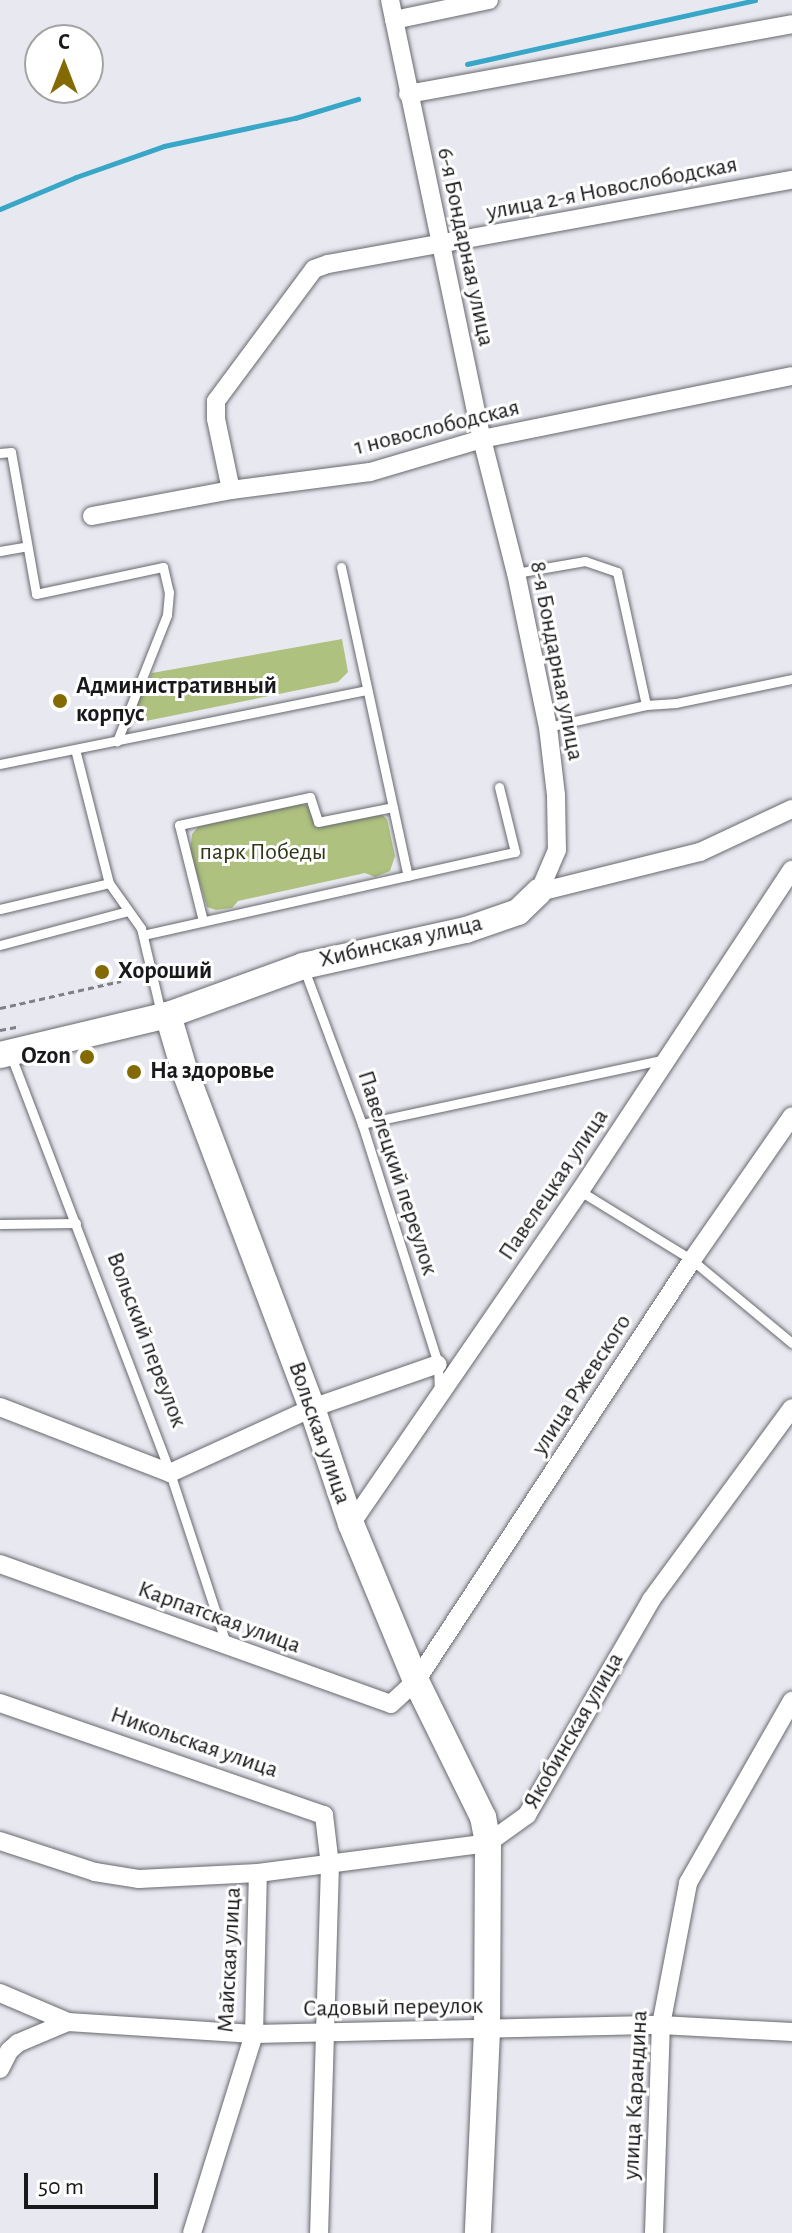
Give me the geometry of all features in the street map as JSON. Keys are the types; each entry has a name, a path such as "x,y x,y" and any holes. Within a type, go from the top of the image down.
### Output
{"street":[{"name":"6-я Бондарная улица","path":"390,0 482,439"},
{"path":"394,20 489,0"},
{"path":"408,94 792,24"},
{"name":"улица 2-я Новослободская","path":"231,490 216,419 216,401 314,269 792,180"},
{"name":"1 новослободская","path":"92,516 231,490 370,472 482,439 792,376"},
{"name":"8-я Бондарная улица","path":"482,439 516,573 548,727 556,795 557,850 539,892"},
{"name":"Хибинская улица","path":"3,1046 165,1016 303,966 466,930 518,912 539,892 700,852 792,809"},
{"name":"Павелецкая улица","path":"351,1524 580,1191 792,870"},
{"name":"Вольская улица","path":"165,1016 312,1408 351,1524 416,1681 483,1817 488,1843"},
{"name":"улица Ржевского","path":"416,1681 692,1260 792,1116"},
{"path":"0,1407 170,1473 312,1408 438,1364"},
{"name":"Якобинская улица","path":"488,1843 527,1815 651,1600 792,1408"},
{"name":"Карпатская улица","path":"0,1564 391,1704 416,1681"},
{"name":"улица Карандина","path":"654,2233 661,2025 688,1883 792,1701"},
{"name":"Никольская улица","path":"0,1703 320,1811 326,1819 330,1865"},
{"path":"0,1841 114,1876 139,1879 258,1873 488,1843 487,2031 478,2233"},
{"path":"319,2233 330,1865"},
{"name":"Майская улица","path":"192,2233 254,2034 258,1873"},
{"name":"Садовый переулок","path":"0,1993 68,2022 254,2034 661,2025 792,2032"},
{"path":"0,2069 18,2043 68,2022"}],"lane":[{"path":"0,453 11,452 36,594 163,567 169,592 167,615 117,741"},
{"path":"0,551 27,546"},
{"path":"516,573 585,561 617,572 646,705"},
{"path":"341,567 408,876"},
{"path":"548,727 646,705 676,703 792,679"},
{"path":"0,764 367,690"},
{"path":"75,749 109,883 143,935 165,1016"},
{"path":"143,935 515,852 499,787"},
{"path":"203,921 179,825 310,797 318,822 393,807"},
{"path":"0,909 109,883"},
{"path":"0,945 128,911"},
{"name":"Павелецкий переулок","path":"303,966 362,1124 438,1364 439,1396"},
{"name":"Вольский переулок","path":"3,1046 76,1223 170,1473 227,1647"},
{"path":"362,1124 665,1059"},
{"path":"580,1191 692,1260 792,1343"},
{"path":"0,1224 76,1223"}],"path":[{"path":"0,1008 121,981"},
{"path":"3,1046 22,1025"}],"green space":[{"path":"342,639 348,672 338,682 136,723 129,717 152,673"},
{"name":"парк Победы","path":"295,802 308,806 317,825 380,813 387,819 395,856 390,871 375,877 365,873 238,901 232,908 216,910 207,907 190,852 192,834 198,827"}],"waterway":[{"path":"467,64 755,0"},
{"path":"0,209 76,177 164,146 295,118 358,99"}],"place":[{"name":"Административный корпус","path":"60,701"},
{"name":"Хороший","path":"102,972"},
{"name":"Ozon","path":"87,1057"},
{"name":"На здоровье","path":"134,1072"}]}
